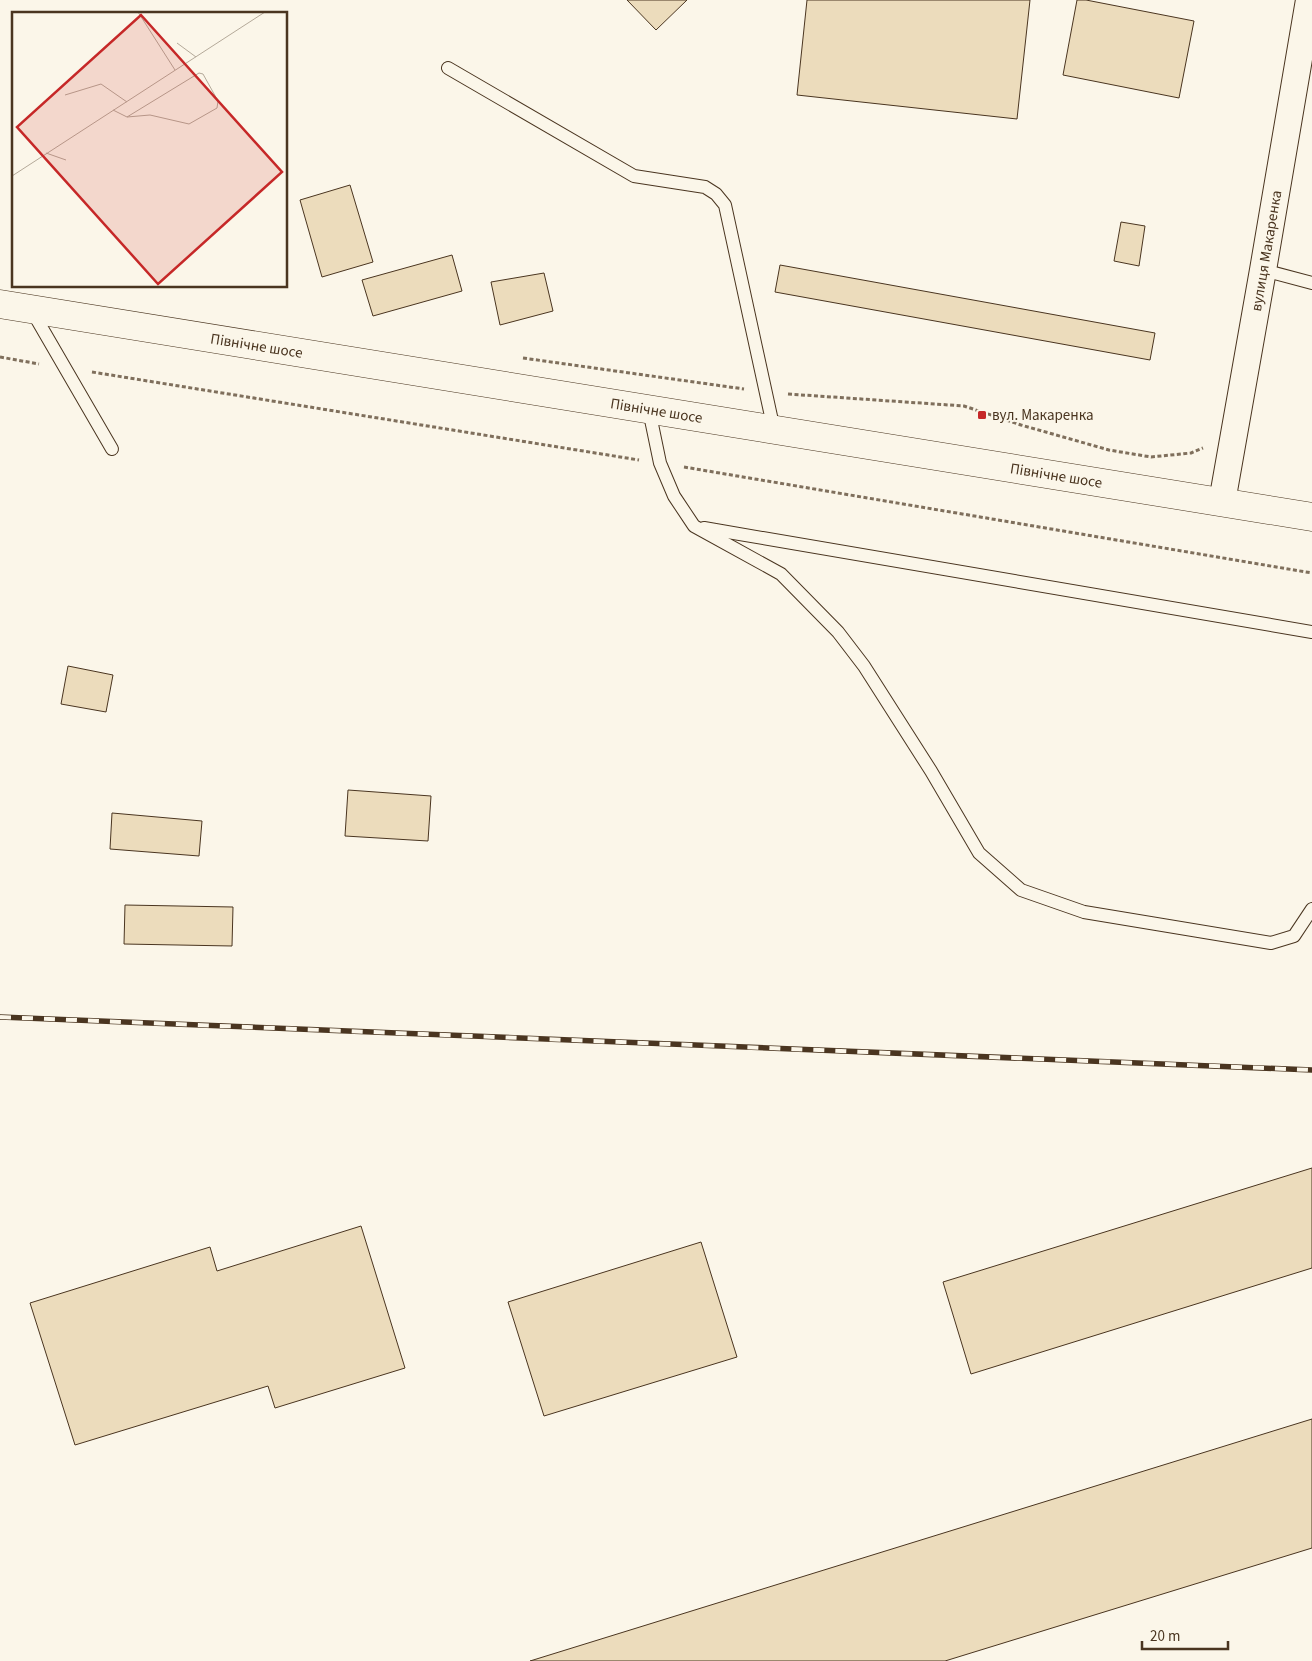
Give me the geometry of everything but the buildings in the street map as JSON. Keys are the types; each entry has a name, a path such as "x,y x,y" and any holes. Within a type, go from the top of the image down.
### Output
{"main road":[{"name":"Північне шосе","path":"0,304 1312,517"}],"street":[{"name":"вулиця Макаренка","path":"1222,502 1264,270 1309,0"}],"lane":[{"path":"448,68 634,176 705,187 716,194 724,205 774,430"},
{"path":"1264,270 1312,283"},
{"path":"31,309 112,449"},
{"path":"649,410 660,463 674,496 694,526 781,574 838,632 864,666 932,771 979,853 1021,890 1084,912 1271,943 1294,936 1312,909"},
{"path":"694,526 1312,632"}],"path":[{"path":"168,385 660,463 1312,573"},
{"path":"766,392 964,406 1021,425 1108,450 1150,457 1191,453 1203,447 1228,467"}],"railway":[{"path":"0,1017 1312,1070"}],"place":[{"name":"вул. Макаренка","path":"982,415"}]}
